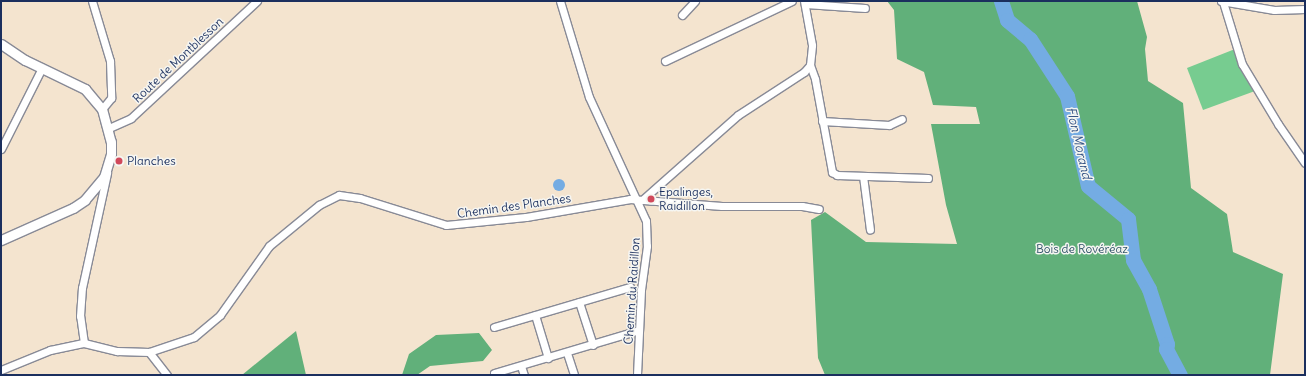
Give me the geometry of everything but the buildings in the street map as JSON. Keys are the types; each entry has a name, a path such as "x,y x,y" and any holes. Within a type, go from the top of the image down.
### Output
{"street":[{"path":"92,1 110,61 111,98 102,109"},
{"name":"Route de Montblesson","path":"109,128 131,118 257,1"},
{"name":"Chemin du Raidillon","path":"560,1 589,97 640,200 646,221 647,237 639,330 637,375"},
{"path":"682,15 695,1"},
{"path":"665,60 792,1"},
{"path":"1305,9 1274,10 1222,2 1242,64 1305,164"},
{"path":"865,8 804,3 812,45 810,65 815,78 832,172 837,175 928,178"},
{"path":"1,44 42,68 85,89 102,109 109,128 111,154 82,288 80,316 84,343"},
{"path":"640,200 738,115 804,72 810,65"},
{"path":"1,149 42,68"},
{"path":"822,121 889,125 902,119"},
{"path":"1,240 73,208 98,186 107,169"},
{"path":"863,176 870,230"},
{"name":"Chemin des Planches","path":"1,370 50,350 84,343 117,351 149,352 194,337 220,315 269,246 319,205 339,195 360,198 437,224 461,225 640,200"},
{"path":"640,200 722,206 802,206 819,209"},
{"path":"494,327 630,287"},
{"path":"579,302 593,345"},
{"path":"535,315 548,358"},
{"path":"494,373 567,353 639,330"},
{"path":"149,352 167,375"},
{"path":"567,353 574,375"},
{"path":"521,366 524,375"}],"green space":[{"name":"Bois de Rovéréaz","path":"887,1 1137,1 1147,37 1145,49 1148,81 1183,103 1191,188 1227,214 1233,252 1283,274 1270,375 825,375 818,358 811,220 825,212 866,242 957,244 946,205 931,124 980,124 976,107 933,105 924,72 897,59 894,10"},
{"path":"1235,49 1255,91 1203,110 1187,68"},
{"path":"296,331 306,375 242,375"},
{"path":"479,333 492,350 483,361 430,366 417,375 402,375 409,354 436,335"}],"water":[{"path":"557,179 561,179 565,185 561,191 557,191 553,187 553,183"}],"waterway":[{"name":"Flon Morand","path":"1001,1 1007,20 1030,39 1067,96 1088,186 1128,219 1133,260 1149,289 1167,344 1166,349 1180,375"}],"place":[{"name":"Planches","path":"119,161"},
{"name":"Epalinges, Raidillon","path":"651,199"}]}
